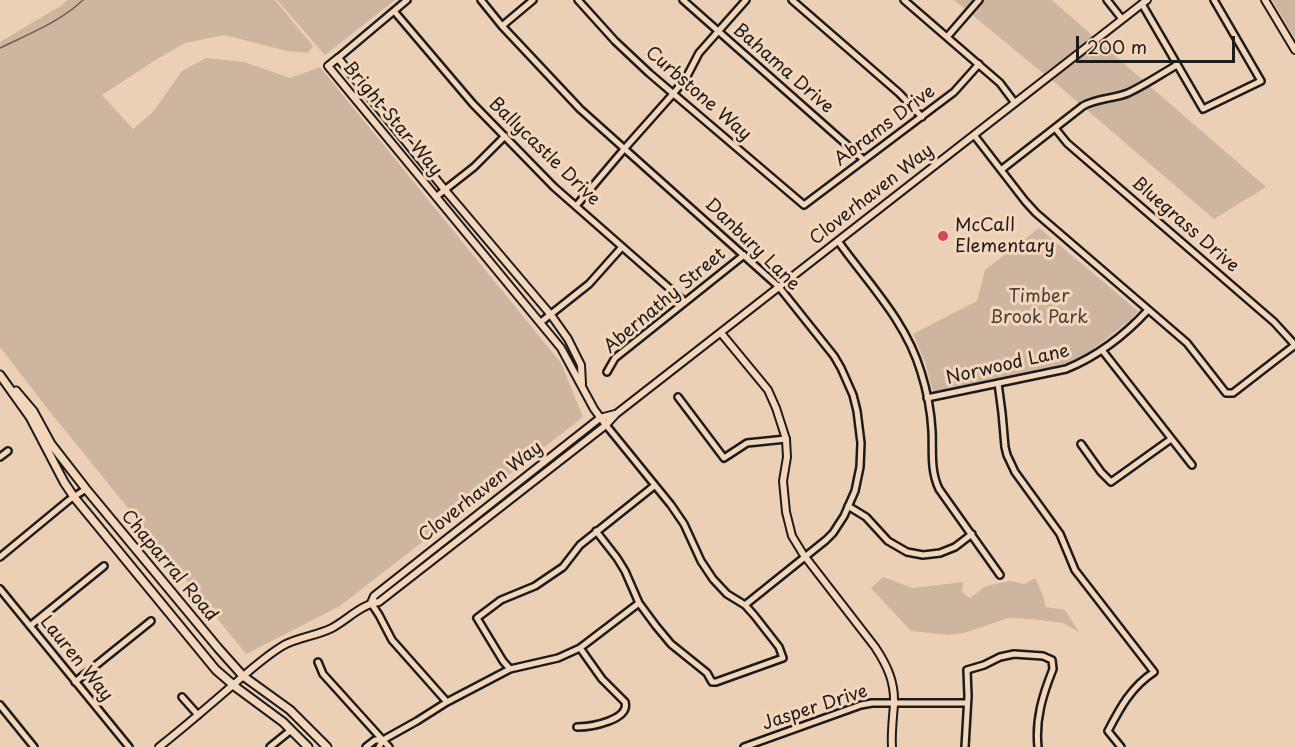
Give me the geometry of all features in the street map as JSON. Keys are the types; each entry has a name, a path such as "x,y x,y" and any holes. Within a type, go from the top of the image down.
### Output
{"main road":[{"name":"Chaparral Road","path":"0,375 28,405 56,451 86,489 218,648 243,676 290,710 327,747"},
{"name":"Chaparral Road","path":"9,386 34,424 64,483 74,497 216,670 278,718 308,747"}],"street":[{"path":"338,58 407,0"},
{"name":"Danbury Lane","path":"481,0 502,26 580,109 778,287 834,356 853,395 861,443 860,467 855,491 844,516 833,533 745,605"},
{"path":"502,26 533,0"},
{"name":"Curbstone Way","path":"578,0 615,41 673,94 804,205"},
{"name":"Bahama Drive","path":"683,0 864,160"},
{"path":"576,206 673,94 686,78 699,53 746,0"},
{"path":"792,0 884,79 922,117"},
{"path":"904,0 1000,83 1015,103"},
{"path":"947,37 980,0"},
{"path":"1107,0 1122,20"},
{"path":"1144,2 1203,109 1261,81 1214,0"},
{"path":"1265,0 1295,50"},
{"name":"Cloverhaven Way","path":"159,747 256,664 285,645 321,633 371,603 379,602 1144,2"},
{"name":"Ballycastle Drive","path":"394,11 473,104 554,187 685,302"},
{"name":"Bright Star Way","path":"582,384 582,365 568,339 338,58 328,66 561,348 594,409 684,524 701,561 713,579 728,594 745,605 779,647 783,658 712,682 707,673 672,644 639,603"},
{"name":"Abrams Drive","path":"804,205 954,92 979,64"},
{"path":"1001,170 1088,103 1129,93 1177,65"},
{"name":"Bluegrass Drive","path":"1055,128 1067,143 1274,322 1295,345"},
{"path":"974,135 1036,213 1187,343 1228,393 1233,393 1295,345"},
{"path":"437,196 474,167 505,136"},
{"path":"838,241 899,323 921,371 932,429 932,463 936,483 1000,575"},
{"path":"541,322 589,284 622,247"},
{"name":"Abernathy Street","path":"608,372 615,358 744,255"},
{"name":"Norwood Lane","path":"927,399 1066,369 1087,360 1102,350 1130,329 1148,310"},
{"path":"721,333 768,390 776,408 786,439 787,457 783,481 786,512 792,536 804,556 883,658 891,676 894,689 892,747"},
{"path":"1102,350 1192,465"},
{"path":"998,383 1005,447 1015,472 1060,534 1075,570 1154,672 1143,679 1127,696 1108,731 1121,747"},
{"path":"678,397 724,458 747,443 786,439"},
{"name":"Cloverhaven Way","path":"371,603 374,596 600,417 616,414"},
{"path":"1081,444 1101,472 1112,482 1171,439"},
{"path":"0,457 8,451"},
{"path":"510,669 477,618 501,600 535,585 563,567 580,545 654,486"},
{"path":"0,557 86,489"},
{"path":"848,506 866,517 888,542 907,552 923,555 940,553 955,547 972,534"},
{"path":"379,747 383,741 447,702 510,669 558,658 580,648 639,603 625,572 596,531"},
{"path":"30,626 104,566"},
{"name":"Lauren Way","path":"0,589 129,747"},
{"path":"371,603 392,640 447,702"},
{"path":"75,682 151,621"},
{"path":"578,727 590,727 603,722 624,711 627,707 626,702 602,679 580,648"},
{"path":"965,747 968,704 967,670 1014,654 1042,656 1052,660 1053,669 1040,706 1038,747"},
{"path":"318,662 323,674 389,747"},
{"path":"182,697 198,715"},
{"name":"Jasper Drive","path":"744,747 861,705 872,703 968,704"},
{"path":"0,705 34,747"},
{"path":"270,747 291,730"},
{"path":"366,747 375,740 383,741"}],"green space":[{"path":"67,0 275,0 313,46 308,53 287,51 224,35 185,43 102,95 133,129 152,113 182,71 206,58 244,62 290,78 320,67 561,363 583,417 340,606 246,654 0,347 0,42"},
{"path":"277,0 395,0 325,55"},
{"path":"954,0 1052,0 1093,36 1044,74"},
{"path":"1272,0 1295,0 1295,39"},
{"path":"1099,42 1266,187 1214,219 1052,80"},
{"name":"Timber Brook Park","path":"1039,228 1138,311 1130,320 1077,360 1036,371 933,392 925,362 913,334 977,301 985,270"},
{"path":"883,577 913,588 963,582 962,592 970,598 986,586 1010,581 1025,584 1035,578 1046,607 1065,610 1079,632 1063,623 1008,618 964,633 949,635 911,631 871,588"}],"waterway":[{"path":"0,48 54,21 83,0"}],"place":[{"name":"McCall Elementary","path":"943,236"}]}
